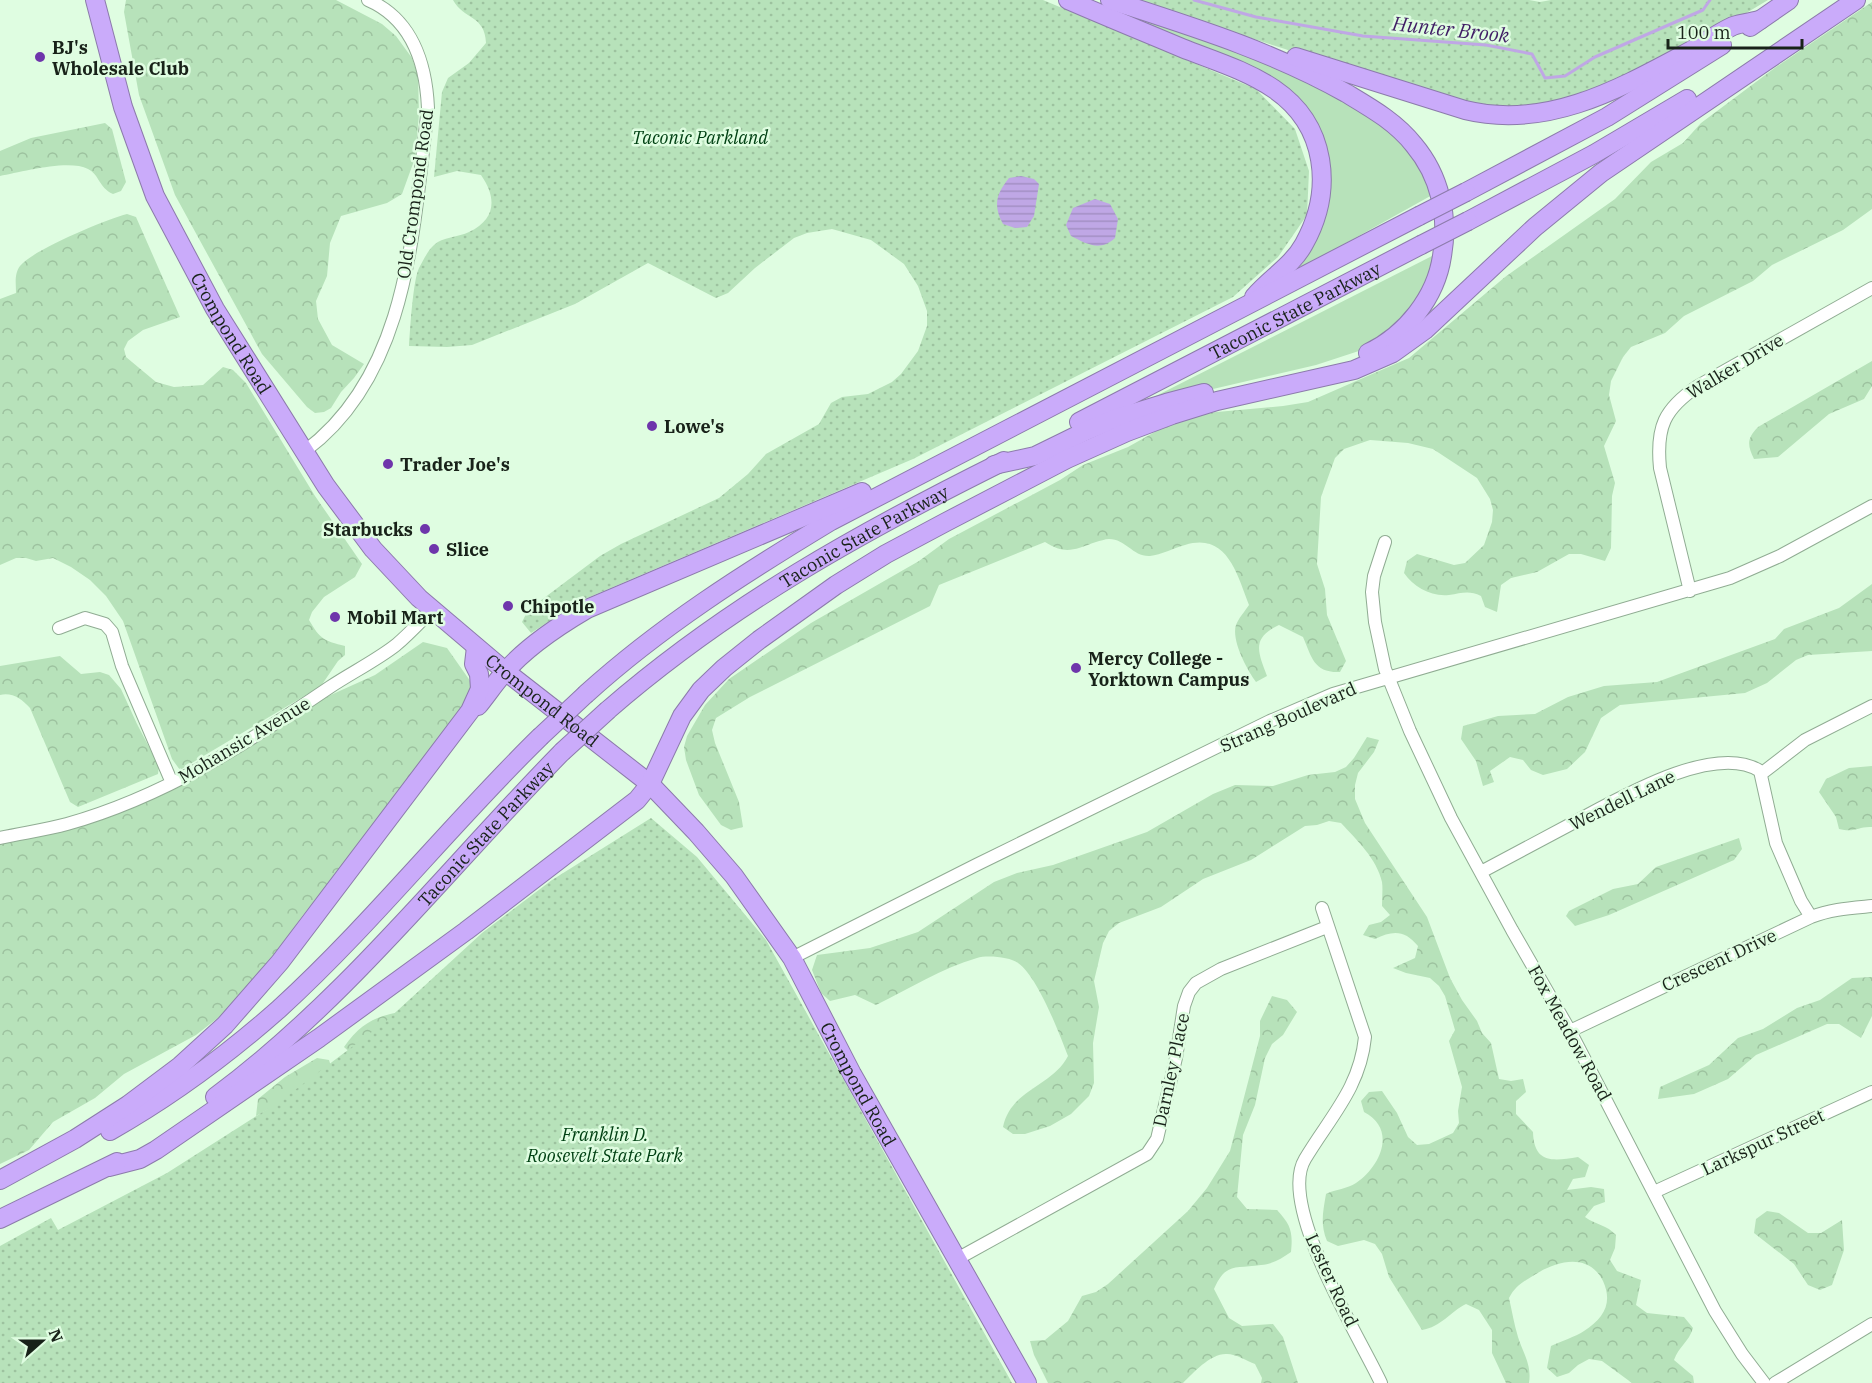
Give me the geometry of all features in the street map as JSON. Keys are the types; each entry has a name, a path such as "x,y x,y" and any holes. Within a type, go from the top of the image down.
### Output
{"highway":[{"name":"Crompond Road","path":"95,0 123,107 155,196 215,309 326,486 365,539 432,610 505,671 650,784 734,876 792,958 852,1074 1026,1383"},
{"path":"1068,0 1254,78 1284,96 1308,126 1322,169 1321,196 1314,221 1304,243 1293,259 1265,284 1245,308"},
{"path":"1110,0 1454,107 1485,114 1512,116 1549,112 1586,100 1669,62 1734,26 1760,20"},
{"name":"Taconic State Parkway","path":"0,1187 65,1157 140,1113 202,1071 253,1031 324,965 540,737 586,694 668,627 747,572 831,521 1245,308 1607,117 1690,66 1789,0"},
{"name":"Taconic State Parkway","path":"0,1219 109,1167 204,1104 256,1065 305,1022 352,975 562,753 608,710 703,634 784,579 840,546 994,465 1566,170 1660,116 1838,0"},
{"path":"109,1167 140,1159 156,1150 277,1068 466,931 638,800 650,784 682,716 709,682 759,640 836,585 936,527 1112,438 1195,408 1346,372 1393,353 1425,330 1535,227 1601,173 1856,0"},
{"path":"994,465 1035,456 1086,431 1158,405 1329,365 1365,354 1386,343 1406,326 1423,304 1439,272 1444,236 1440,194 1427,162 1416,146 1396,126 1359,100 1297,68 1256,50 1170,19"},
{"path":"0,1180 89,1131 129,1105 180,1066 219,1030 274,970 450,739 505,671 551,632 596,605 829,507 931,459 949,460"},
{"path":"450,739 470,711 478,694 480,679 474,664 476,647"}],"street":[{"name":"Old Crompond Road","path":"304,451 330,429 347,410 372,374 382,350 408,265 428,108 427,86 418,50 406,30 390,13 368,0"},
{"name":"Walker Drive","path":"1690,591 1660,468 1658,448 1660,430 1666,415 1682,397 1698,386 1872,288"},
{"name":"Strang Boulevard","path":"792,958 1270,721 1333,694 1690,591 1756,567 1872,506"},
{"name":"Fox Meadow Road","path":"1385,542 1374,576 1372,592 1375,622 1388,677 1414,741 1451,818 1570,1031 1718,1316 1764,1383"},
{"name":"Mohansic Avenue","path":"0,838 67,824 103,812 172,783 242,745 356,669 395,646 432,610"},
{"path":"59,628 85,618 105,624 112,632 122,666 172,783"},
{"path":"1811,917 1801,901 1776,843 1761,774 1805,740 1872,706"},
{"name":"Wendell Lane","path":"1481,872 1629,793 1671,775 1712,765 1733,764 1754,768 1761,774"},
{"name":"Crescent Drive","path":"1570,1031 1811,917 1834,910 1872,906"},
{"name":"Lester Road","path":"1322,909 1365,1037 1364,1054 1347,1096 1305,1159 1299,1172 1298,1183 1301,1207 1314,1248 1381,1383"},
{"name":"Darnley Place","path":"957,1259 1147,1154 1157,1139 1176,1058 1184,1006 1189,992 1196,983 1221,969 1327,927"},
{"name":"Larkspur Street","path":"1654,1192 1872,1092"},
{"path":"1775,1383 1872,1324"}],"green space":[{"path":"126,0 336,0 382,24 396,36 412,58 418,76 419,114 415,158 402,194 387,203 341,216 330,243 327,276 316,301 318,319 332,345 364,364 331,408 324,412 315,413 307,407 262,354 175,195 139,95 124,12"},
{"name":"Taconic Parkland","path":"453,0 1043,0 1256,89 1295,129 1309,171 1307,215 1278,257 1233,297 913,459 580,601 531,633 522,622 528,610 600,556 719,498 748,474 766,454 819,424 831,403 842,397 868,394 892,382 918,351 927,326 927,311 918,286 904,264 871,240 832,229 807,233 794,238 755,268 728,293 716,298 648,263 575,304 472,345 409,346 415,283 419,268 426,256 437,242 465,234 478,227 485,221 491,207 490,192 481,175 457,171 434,177 442,92 448,78 469,63 486,43 482,27"},
{"path":"1131,0 1529,0 1540,2 1551,0 1768,0 1738,18 1585,96 1514,112 1436,97"},
{"path":"1872,2 1872,209 1843,230 1772,265 1753,281 1684,316 1665,333 1631,347 1623,357 1611,381 1609,395 1616,421 1604,446 1615,483 1612,496 1611,548 1605,561 1581,554 1569,554 1537,572 1511,578 1501,585 1497,612 1485,607 1481,596 1477,594 1465,592 1442,595 1424,590 1404,573 1407,561 1417,554 1454,565 1465,563 1484,545 1492,522 1493,510 1490,499 1477,478 1433,449 1408,443 1370,440 1344,449 1335,458 1321,497 1317,564 1325,589 1327,615 1346,661 1340,672 1331,672 1319,667 1312,658 1303,637 1279,625 1264,635 1261,641 1259,653 1267,676 1256,682 1241,655 1235,631 1237,623 1249,605 1235,569 1221,550 1211,545 1199,543 1185,545 1159,554 1144,556 1120,542 1109,539 1070,550 1059,549 1045,542 939,585 930,606 750,697 716,718 712,730 715,743 739,802 743,827 731,830 721,825 699,795 686,760 684,747 687,736 705,705 729,679 811,623 919,561 949,539 1060,480 1083,465 1128,447 1169,424 1206,413 1308,402 1409,358 1505,277 1615,199 1651,162 1683,143 1701,123 1776,67"},
{"path":"1115,11 1236,50 1310,83 1385,126 1425,168 1434,194 1303,267 1298,265 1328,183 1277,87"},
{"path":"105,123 112,129 126,182 121,191 113,194 108,191 95,174 80,166 45,167 0,176 0,151 31,138"},
{"path":"127,214 136,217 180,317 143,330 128,341 124,349 126,357 156,382 174,387 203,385 223,367 233,370 246,383 315,496 362,564 355,577 324,597 312,612 309,620 323,638 345,646 345,655 338,661 321,686 180,770 172,759 123,621 106,596 90,580 53,558 36,561 16,558 0,565 0,299 16,293 17,272 28,259 70,236"},
{"path":"1434,255 1423,294 1394,332 1368,348 1316,365 1153,403 1150,399"},
{"path":"1872,361 1872,386 1864,399 1829,414 1778,457 1754,459 1749,442 1758,427"},
{"path":"1872,584 1872,651 1808,655 1796,660 1767,683 1745,693 1620,705 1601,718 1585,752 1567,769 1543,775 1531,770 1523,760 1510,757 1490,771 1494,782 1483,786 1476,761 1461,739 1463,726 1498,716 1535,714 1568,697 1604,686 1657,682 1775,639 1784,629 1839,608"},
{"path":"423,642 447,648 473,685 472,697 381,821 303,915 242,999 196,1035 124,1074 95,1098 53,1122 29,1150 0,1164 0,844 86,823 313,703 375,675"},
{"path":"60,656 81,674 100,672 109,675 121,689 159,766 158,774 78,807 70,802 30,708 16,697 9,694 0,695 0,666"},
{"path":"1367,737 1379,740 1374,752 1358,773 1355,785 1355,799 1365,823 1427,917 1450,978 1482,1033 1491,1043 1499,1079 1511,1081 1523,1079 1526,1092 1516,1101 1516,1114 1533,1132 1537,1150 1546,1158 1578,1157 1589,1165 1585,1177 1573,1179 1567,1190 1591,1187 1604,1189 1605,1202 1594,1206 1585,1217 1616,1235 1615,1248 1610,1260 1617,1271 1641,1280 1636,1305 1647,1313 1684,1317 1693,1328 1674,1360 1693,1376 1694,1383 1632,1383 1602,1361 1589,1359 1569,1373 1557,1377 1547,1368 1551,1346 1584,1331 1597,1321 1605,1309 1606,1289 1597,1272 1590,1266 1573,1262 1554,1265 1520,1284 1514,1290 1509,1298 1530,1377 1529,1383 1506,1383 1492,1353 1492,1330 1479,1310 1466,1304 1435,1326 1422,1330 1389,1277 1382,1254 1375,1244 1364,1240 1338,1246 1327,1241 1323,1223 1326,1194 1353,1185 1365,1176 1378,1158 1382,1147 1383,1137 1380,1128 1374,1119 1364,1112 1361,1101 1369,1092 1382,1091 1397,1113 1408,1137 1417,1145 1429,1144 1453,1133 1459,1123 1458,1111 1462,1087 1449,1041 1455,1030 1445,996 1430,978 1393,968 1415,958 1418,946 1408,937 1398,933 1387,934 1375,939 1363,935 1369,925 1381,922 1390,915 1382,906 1382,882 1376,865 1341,823 1329,821 1305,826 1251,860 1203,879 1161,907 1119,923 1109,931 1103,943 1094,981 1099,1007 1093,1043 1094,1083 1089,1096 1071,1114 1050,1126 1025,1134 1013,1134 1003,1127 1007,1114 1014,1104 1052,1075 1068,1056 1040,993 1026,970 1018,963 998,957 977,958 938,973 876,1005 855,995 830,1001 821,993 812,970 817,955 870,948 918,932 994,882 1017,873 1053,865 1147,832 1213,794 1235,785 1273,786 1308,775 1335,772 1346,767"},
{"path":"1872,766 1872,827 1839,829 1836,817 1819,792 1826,779 1849,768"},
{"name":"Franklin D. Roosevelt State Park","path":"651,818 697,857 766,940 1012,1383 0,1383 0,1246 51,1218 58,1230 167,1173 283,1099 385,1022 482,933 552,880"},
{"path":"1739,838 1742,849 1734,860 1609,915 1575,926 1566,916 1569,911 1613,889 1638,884 1656,867"},
{"path":"1872,977 1872,1016 1861,1038 1839,1024 1827,1024 1756,1055 1728,1079 1694,1094 1658,1099 1660,1087 1709,1065 1738,1038 1763,1029 1797,1008 1820,1000 1852,978"},
{"path":"1272,996 1287,1000 1297,1012 1283,1035 1272,1044 1265,1058 1255,1105 1243,1135 1237,1197 1247,1209 1277,1210 1290,1229 1291,1252 1269,1264 1232,1268 1223,1274 1214,1289 1229,1318 1242,1326 1273,1324 1283,1337 1298,1383 1261,1383 1262,1378 1255,1364 1238,1356 1227,1354 1209,1360 1183,1383 1048,1383 1034,1355 1030,1341 1045,1340 1068,1321 1082,1296 1096,1292 1108,1284 1188,1211 1207,1188 1230,1151 1260,1036 1260,1021"},
{"path":"415,1010 360,1062 344,1047 351,1037 375,1019 393,1013"},
{"path":"317,1058 329,1060 333,1073 256,1116 258,1099 285,1077"},
{"path":"1767,1211 1779,1213 1808,1233 1821,1233 1842,1220 1844,1250 1832,1285 1820,1290 1808,1285 1794,1264 1754,1233 1756,1219"}],"shaded area":[{"path":"1021,176 1034,179 1039,184 1034,216 1027,227 1015,228 1003,224 997,200 1009,178"},
{"path":"1095,199 1110,204 1118,219 1115,238 1099,246 1088,244 1071,236 1066,225 1073,208"}],"waterway":[{"name":"Hunter Brook","path":"1194,0 1256,17 1363,36 1486,45 1532,54 1545,78 1565,76 1595,57 1703,10 1710,0"}],"place":[{"name":"BJ's Wholesale Club","path":"40,57"},
{"name":"Lowe's","path":"652,426"},
{"name":"Trader Joe's","path":"388,464"},
{"name":"Starbucks","path":"425,529"},
{"name":"Slice","path":"434,549"},
{"name":"Chipotle","path":"508,606"},
{"name":"Mobil Mart","path":"335,617"},
{"name":"Mercy College - Yorktown Campus","path":"1076,668"}]}
